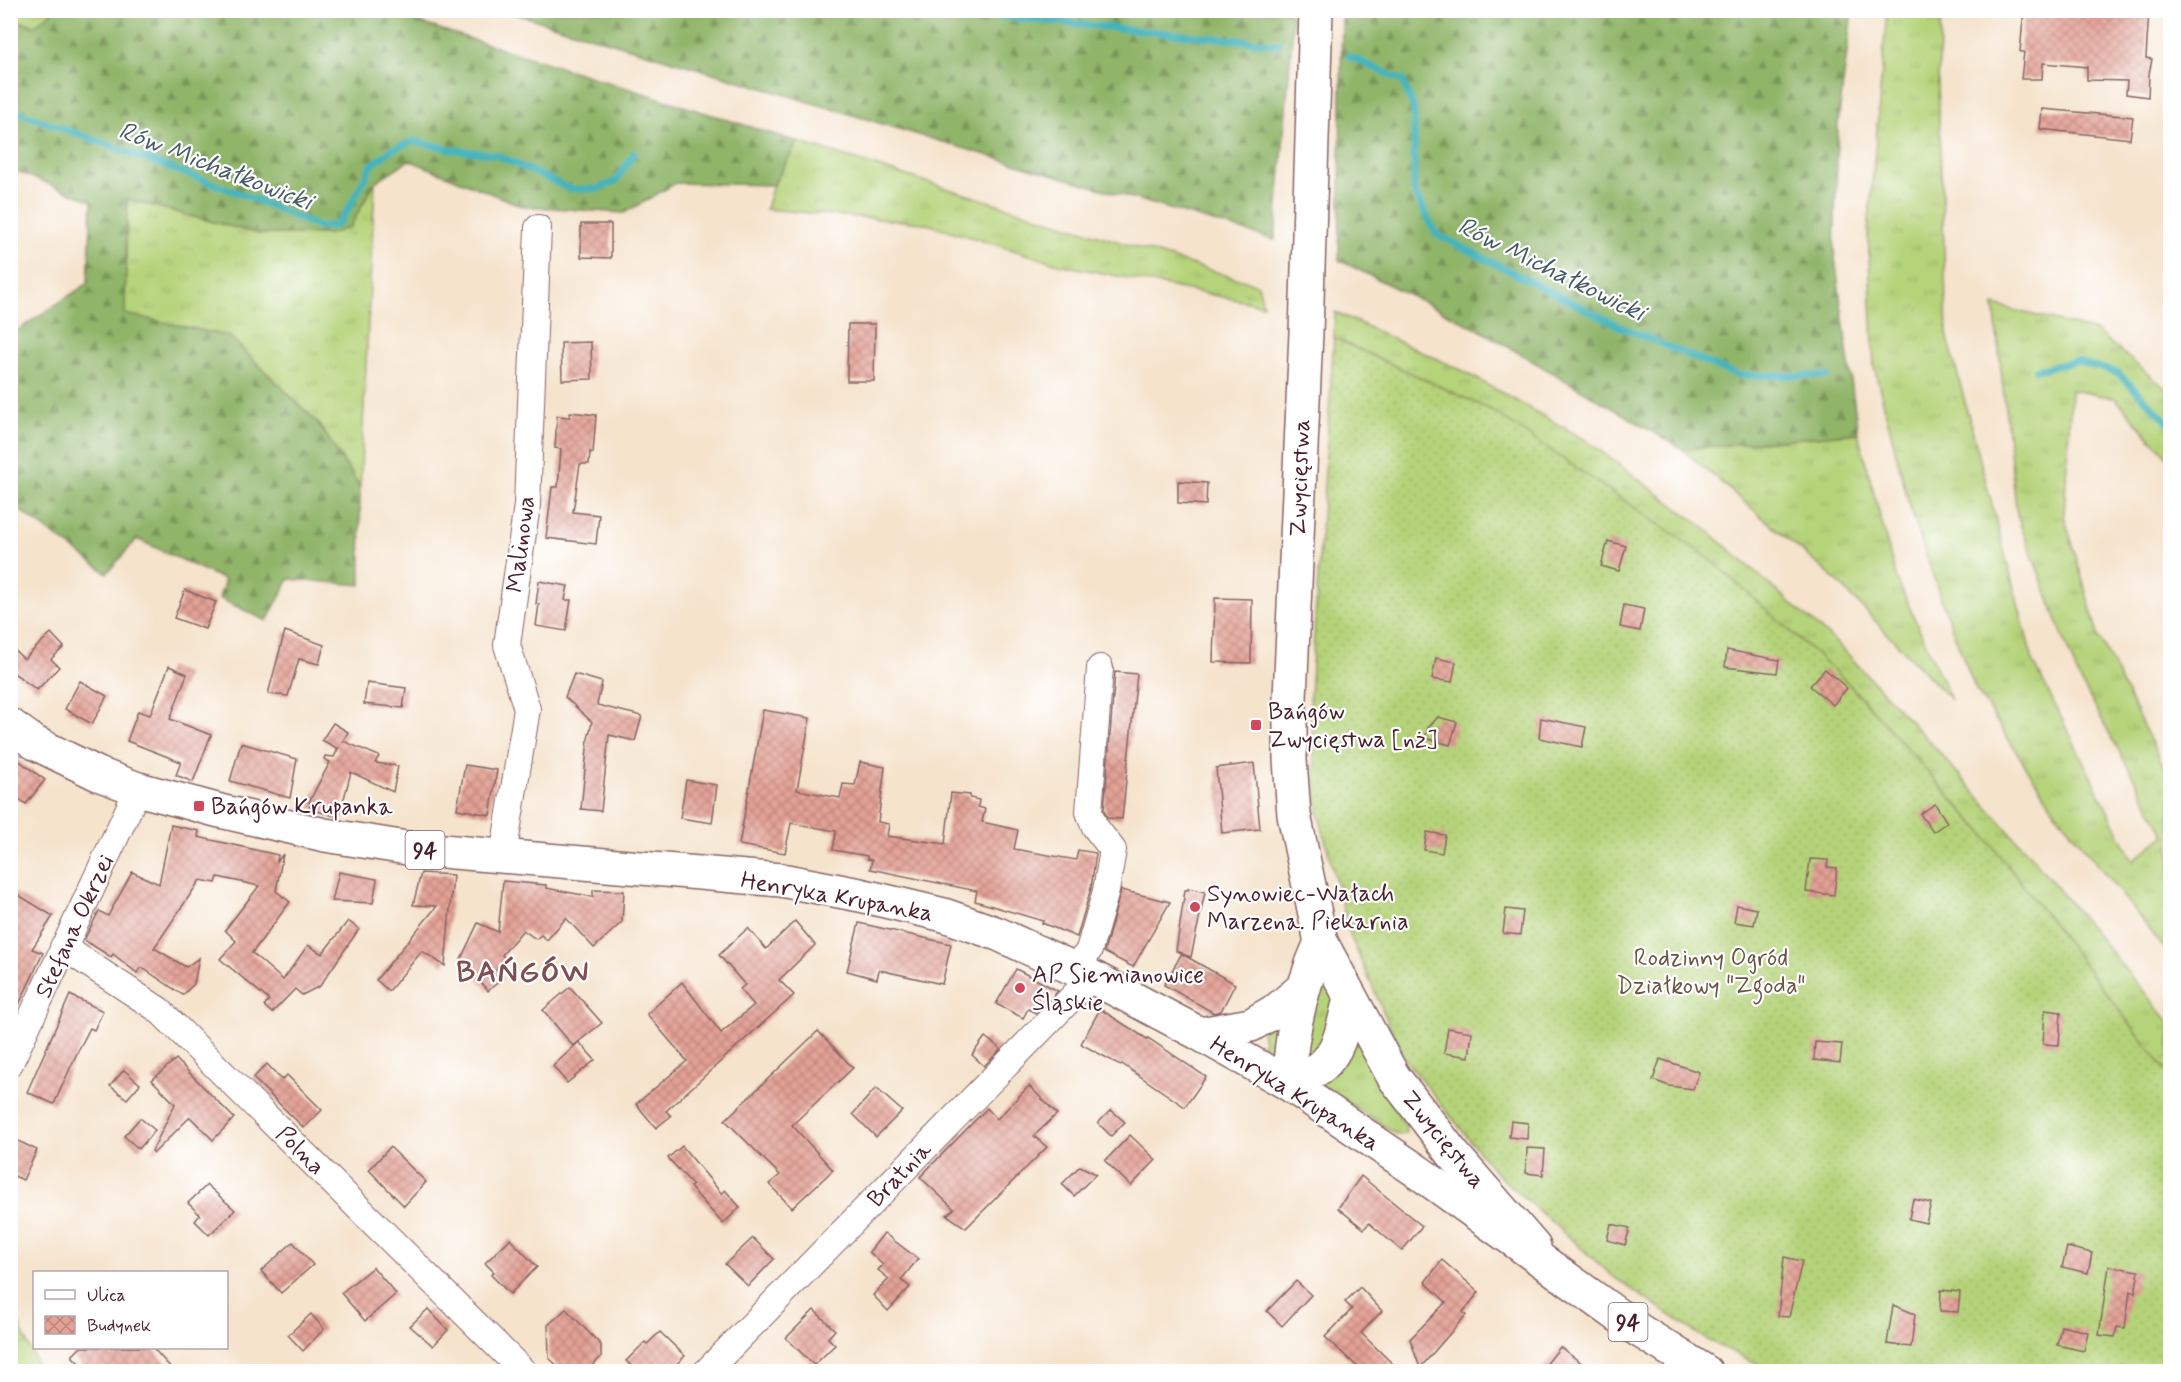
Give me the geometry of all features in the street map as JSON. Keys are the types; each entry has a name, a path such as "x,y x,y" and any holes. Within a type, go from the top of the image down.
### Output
{"main road":[{"name":"Zwycięstwa","path":"1316,10 1306,324 1289,721 1294,815 1321,942 1393,1076 1453,1154 1552,1269"},
{"name":"Henryka Krupanka","path":"10,725 35,742 98,774 138,789 325,836 407,849 781,880 860,895 944,915 998,934 1084,974 1200,1034 1289,1084 1417,1170 1552,1269"},
{"path":"1289,1084 1291,1045 1303,988 1321,942"},
{"path":"1200,1034 1251,1026 1278,1009 1303,988"},
{"path":"1289,1084 1321,1067 1334,1052 1350,998"},
{"name":"94","path":"1552,1269 1640,1331 1706,1371"}],"street":[{"name":"Malinowa","path":"503,856 527,709 507,645 527,506 538,228"},
{"name":"Bratnia","path":"706,1371 1084,974 1106,891 1113,850 1095,827 1089,812 1100,668"},
{"name":"Stefana Okrzei","path":"10,1063 138,789"},
{"name":"Polna","path":"63,947 159,1010 524,1371"}],"green space":[{"path":"55,10 382,11 798,142 773,185 676,183 624,213 522,206 409,160 375,182 350,227 329,234 259,234 127,199 125,314 229,336 318,423 360,487 361,585 289,579 267,621 219,598 225,580 137,539 107,573 11,504 11,335 88,283 92,201 11,169 11,18 34,26"},
{"path":"11,11 58,11 34,26 11,18"},
{"path":"506,11 1288,11 1292,16 1292,38 1275,240 939,141"},
{"path":"1342,11 1852,11 1838,124 1834,250 1858,433 1682,449 1478,329 1339,260"},
{"path":"1887,11 1941,11 1938,84 1947,334 2033,661 2133,861 2165,835 2078,676 2017,515 1994,305 2096,331 2170,392 2170,460 2115,398 2071,390 2064,515 2098,635 2170,780 2170,955 2057,814 1975,688 1943,605 1909,504 1874,366 1868,233"},
{"path":"798,142 1258,285 1263,305 1062,265 924,223 766,209 773,185"},
{"path":"375,182 360,487 318,423 125,314 127,199 259,234 350,227"},
{"path":"1335,312 1463,371 1584,439 1706,529 1840,646 1939,752 2035,861 2170,1023 2170,1076 1981,831 1848,683 1710,559 1334,338"},
{"name":"Rodzinny Ogród Działkowy \"Zgoda\"","path":"1334,338 1491,410 1710,559 1848,683 1981,831 2170,1076 2170,1293 2163,1371 1773,1371 1707,1340 1615,1278 1497,1174 1403,1057 1350,935 1318,812 1310,696"},
{"path":"1858,433 1896,577 1951,700 1836,580 1682,449"},
{"path":"1324,977 1340,1012 1309,1060 1298,1055"},
{"path":"1288,1014 1277,1059 1259,1049 1264,1041 1262,1031"},
{"path":"1355,1036 1405,1126 1404,1134 1398,1135 1313,1080"},
{"path":"11,1307 40,1371 11,1371"}],"building":[{"path":"2024,10 2149,10 2146,58 2152,59 2148,97 2126,94 2127,81 2087,80 2087,67 2043,63 2042,79 2021,79 2024,52 2020,52"},
{"path":"2042,109 2133,117 2130,139 2040,129"},
{"path":"581,224 611,224 611,258 581,257"},
{"path":"848,324 875,324 874,381 847,381"},
{"path":"591,342 592,379 562,380 561,343"},
{"path":"570,412 596,415 593,453 590,452 589,464 580,464 573,512 599,515 596,544 546,538 552,487 558,487 561,449 555,448 557,416 570,417"},
{"path":"1178,481 1207,483 1206,505 1178,503"},
{"path":"1608,541 1626,546 1619,571 1601,566"},
{"path":"539,581 568,586 565,600 571,600 566,631 536,626"},
{"path":"185,590 216,602 205,629 174,618"},
{"path":"1215,598 1252,599 1251,663 1213,662"},
{"path":"1624,605 1644,609 1640,631 1620,627"},
{"path":"285,631 324,645 319,664 299,659 288,696 268,694"},
{"path":"51,633 64,647 51,659 59,667 37,690 10,670 10,646 24,659"},
{"path":"1727,650 1779,660 1777,673 1725,667"},
{"path":"1436,658 1456,662 1452,682 1432,679"},
{"path":"169,666 187,674 170,719 211,735 193,782 176,775 181,762 127,741 138,711 150,715"},
{"path":"1825,669 1847,688 1833,705 1810,686"},
{"path":"1115,672 1137,674 1122,819 1107,818 1104,810"},
{"path":"574,674 602,682 597,705 642,716 635,741 609,735 601,811 581,809 588,739 592,722 565,697"},
{"path":"80,681 107,696 92,724 65,709"},
{"path":"367,683 406,688 403,708 364,704"},
{"path":"763,710 810,718 797,790 840,798 843,784 855,785 860,762 885,767 878,822 889,824 887,836 945,844 951,793 970,795 970,798 979,800 978,807 985,809 982,822 1018,830 1014,849 1076,860 1078,850 1096,853 1091,888 1077,937 1042,923 1043,921 975,901 977,891 870,869 872,860 867,859 867,856 833,850 836,831 791,823 785,853 739,845"},
{"path":"1438,717 1457,722 1450,745 1425,738 1428,728"},
{"path":"1541,718 1586,727 1582,747 1539,738"},
{"path":"333,723 348,732 343,741 379,756 375,763 398,766 393,792 351,772 339,817 309,809 311,803 309,802 330,762 324,759 325,756 334,757 338,749 322,740"},
{"path":"241,743 297,759 290,798 230,781"},
{"path":"10,754 45,780 26,804 10,793"},
{"path":"1254,763 1260,829 1222,833 1216,768"},
{"path":"465,765 497,770 490,815 457,809"},
{"path":"686,780 717,785 712,823 680,818"},
{"path":"1935,804 1947,822 1933,832 1920,814"},
{"path":"171,825 199,831 198,837 278,855 277,862 283,854 276,891 290,902 252,953 283,980 308,945 322,954 348,921 359,929 320,986 302,995 295,989 272,1013 264,1006 269,1000 220,959 236,941 225,930 259,886 218,877 216,883 200,880 154,948 186,967 199,958 194,984 183,995 141,967 137,973 113,954 111,957 84,940 99,911 108,916 132,872 159,884"},
{"path":"1427,832 1445,835 1442,853 1424,850"},
{"path":"1810,859 1828,860 1827,867 1837,868 1834,895 1806,892"},
{"path":"339,872 377,879 373,903 332,901"},
{"path":"421,873 453,875 445,966 422,951 389,991 376,980 437,906 413,905"},
{"path":"503,881 546,885 546,888 593,897 593,890 624,891 622,922 594,948 566,918 547,940 541,935 536,939 523,930 502,955 507,960 496,970 503,978 488,991 461,959 478,923 498,932"},
{"path":"1188,888 1205,892 1191,957 1182,954 1235,984 1221,1011 1214,1013 1164,985 1182,953 1176,951 1185,890"},
{"path":"10,890 53,916 32,949 43,953 10,1024"},
{"path":"1121,890 1170,902 1133,967 1104,952"},
{"path":"1737,905 1757,909 1754,925 1734,922"},
{"path":"1506,909 1523,911 1520,935 1503,933"},
{"path":"795,921 815,945 779,980 794,995 666,1111 671,1116 656,1128 636,1104 687,1061 647,1014 682,982 721,1033 754,1005 740,989 745,985 719,955 748,928 766,949"},
{"path":"859,923 951,944 942,984 879,970 877,979 847,971"},
{"path":"1016,969 1058,991 1036,1013 1028,1009 1023,1018 996,1004"},
{"path":"570,987 602,1023 573,1046 543,1010"},
{"path":"70,995 103,1011 94,1030 90,1028 54,1104 27,1092"},
{"path":"1100,1009 1206,1077 1185,1107 1122,1064 1081,1044"},
{"path":"2045,1010 2061,1012 2059,1045 2043,1044"},
{"path":"1448,1028 1472,1032 1469,1057 1444,1053"},
{"path":"818,1031 853,1068 792,1125 833,1170 792,1208 769,1184 780,1175 725,1120"},
{"path":"985,1037 1001,1049 984,1066 972,1055"},
{"path":"579,1042 595,1060 567,1083 553,1066"},
{"path":"1815,1042 1842,1044 1840,1063 1814,1060"},
{"path":"176,1059 234,1118 213,1140 190,1117 154,1153 152,1151 175,1104 152,1080"},
{"path":"1660,1059 1699,1072 1693,1089 1669,1086 1653,1080"},
{"path":"267,1064 282,1080 287,1075 322,1110 304,1128 253,1078"},
{"path":"124,1070 140,1084 127,1099 110,1086"},
{"path":"1029,1086 1057,1114 1034,1136 1047,1147 966,1228 947,1215 954,1209 920,1177 987,1108 997,1119"},
{"path":"876,1088 902,1111 876,1137 853,1114"},
{"path":"1111,1110 1125,1122 1111,1136 1098,1123"},
{"path":"140,1118 155,1130 139,1149 124,1136"},
{"path":"1511,1121 1528,1123 1527,1139 1509,1137"},
{"path":"1130,1135 1156,1160 1131,1186 1105,1161"},
{"path":"10,1137 37,1150 23,1180 10,1174"},
{"path":"682,1146 722,1194 725,1190 740,1207 723,1224 690,1187 693,1185 668,1158"},
{"path":"390,1147 426,1182 404,1206 369,1170"},
{"path":"1527,1148 1545,1149 1543,1175 1526,1173"},
{"path":"1080,1166 1096,1174 1074,1196 1062,1184"},
{"path":"1361,1176 1422,1226 1402,1251 1369,1223 1364,1229 1338,1208"},
{"path":"207,1185 235,1210 209,1235 195,1221 200,1215 188,1203"},
{"path":"1913,1199 1931,1203 1926,1223 1909,1219"},
{"path":"1611,1224 1630,1228 1625,1245 1607,1240"},
{"path":"884,1233 918,1259 901,1280 910,1287 888,1311 873,1295 889,1279 878,1270 883,1265 869,1252"},
{"path":"753,1238 774,1259 748,1286 725,1264"},
{"path":"510,1239 537,1267 510,1294 491,1275 494,1272 485,1263"},
{"path":"293,1242 313,1265 281,1293 261,1271"},
{"path":"2067,1247 2092,1253 2088,1273 2062,1267"},
{"path":"1784,1257 1802,1261 1789,1317 1778,1316"},
{"path":"1442,1260 1479,1292 1463,1312 1466,1315 1420,1368 1410,1339 1446,1302 1425,1282"},
{"path":"2109,1266 2139,1271 2135,1293 2130,1291 2125,1328 2117,1327 2115,1337 2099,1335"},
{"path":"373,1267 396,1294 365,1321 341,1293"},
{"path":"1296,1281 1311,1295 1282,1326 1267,1311"},
{"path":"1360,1287 1382,1311 1361,1333 1400,1371 1362,1371 1325,1337 1352,1309 1345,1302"},
{"path":"1941,1290 1960,1292 1958,1312 1940,1311"},
{"path":"1893,1305 1915,1314 1911,1347 1887,1344"},
{"path":"428,1309 448,1330 433,1346 410,1326"},
{"path":"566,1309 601,1345 601,1357 587,1371 563,1371 549,1358 548,1325"},
{"path":"814,1310 835,1330 828,1338 835,1345 814,1365 786,1338"},
{"path":"311,1314 324,1329 303,1351 288,1335"},
{"path":"2061,1326 2088,1332 2084,1351 2057,1345"},
{"path":"660,1332 685,1356 669,1371 637,1371 626,1361 645,1342 647,1344"},
{"path":"1560,1347 1592,1371 1541,1371"},
{"path":"79,1349 154,1349 174,1371 87,1371 72,1356"}],"waterway":[{"name":"Rów Michałkowicki","path":"933,10 1279,44"},
{"name":"Rów Michałkowicki","path":"1349,56 1403,81 1414,110 1414,191 1436,234 1621,327 1736,375 1827,376"},
{"name":"Rów Michałkowicki","path":"10,109 252,198 319,227 337,225 349,208 371,166 391,150 413,141 450,149 497,155 570,189 597,189 616,181 634,153"},
{"name":"Rów Michałkowicki","path":"2036,370 2076,361 2118,373 2170,424"}],"place":[{"name":"Bańgów Zwycięstwa [nż]","path":"1256,725"},
{"name":"Bańgów Krupanka","path":"199,806"},
{"name":"Synowiec-Wałach Marzena. Piekarnia","path":"1195,907"},
{"name":"AP Siemianowice Śląskie","path":"1020,988"}],"district":[{"name":"BAŃGÓW","path":"523,971"}]}
